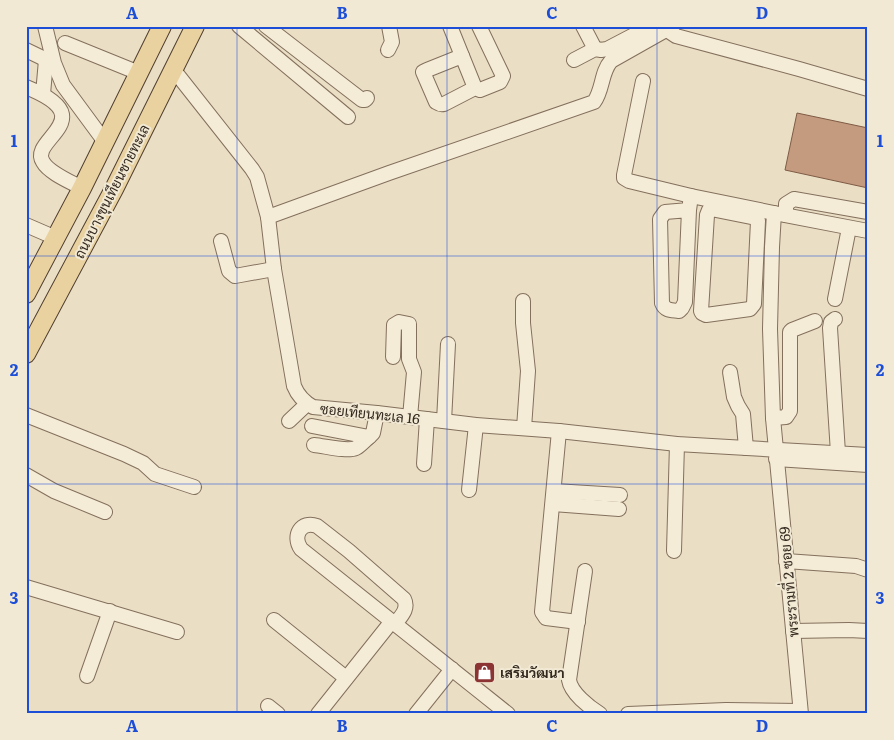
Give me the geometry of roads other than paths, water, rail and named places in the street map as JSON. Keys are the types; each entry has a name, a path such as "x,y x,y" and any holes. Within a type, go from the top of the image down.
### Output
{"main road":[{"name":"ถนนบางขุนเทียนชายทะเล","path":"27,291 86,180 162,26"},
{"name":"ถนนบางขุนเทียนชายทะเล","path":"26,354 114,189 195,26"},
{"path":"86,180 94,170 108,172 114,180 114,189"}],"street":[{"path":"43,94 50,61 45,26"},
{"path":"239,26 348,117"},
{"path":"266,26 362,100 368,98"},
{"path":"388,50 392,42 389,26"},
{"path":"450,26 475,88"},
{"path":"462,56 423,72 436,102 441,105 475,88 480,90 500,82 503,76 479,26"},
{"path":"583,26 595,49"},
{"path":"574,60 595,49 607,49 649,27"},
{"path":"268,217 594,102 601,88 607,66 611,61 670,28 676,36 868,89"},
{"path":"65,43 139,73"},
{"path":"26,50 50,61 63,84 105,142"},
{"name":"ซอยเทียนทะเล 16","path":"173,69 257,177 268,217 274,269 294,386 301,399 307,404 313,407 377,412 476,425 560,431 677,444 746,448 776,454"},
{"path":"643,81 624,178 690,203 780,214 868,231"},
{"path":"26,87 43,94 56,103 62,114 62,122 42,151 40,157 43,164 53,171 86,180"},
{"path":"780,214 786,204 794,199 868,212"},
{"path":"690,203 685,302 679,311 666,309 662,303 660,218 665,212 690,203"},
{"path":"709,210 757,219 758,246 753,307 709,315 702,313 707,215 709,210"},
{"name":"พระรามที่ 2 ซอย 69","path":"780,214 772,247 770,329 773,418 800,712"},
{"path":"26,225 56,238"},
{"path":"835,299 848,228"},
{"path":"221,241 229,271 235,276 274,269"},
{"path":"758,246 772,247"},
{"path":"523,301 523,323 528,371 524,428"},
{"path":"835,320 831,322 830,328 838,453"},
{"path":"773,418 786,416 790,411 790,332 815,321"},
{"path":"393,357 394,325 399,322 409,324 410,359 414,372 410,417"},
{"path":"444,421 448,344"},
{"path":"730,372 734,396 743,414 746,448"},
{"path":"289,421 307,404"},
{"path":"314,445 346,450 359,446 373,433 377,412"},
{"path":"26,415 124,454 143,464 156,474 194,487"},
{"path":"424,464 427,419"},
{"path":"469,490 476,425"},
{"path":"312,426 369,437"},
{"path":"560,431 542,612 546,618 578,622"},
{"path":"674,551 677,444"},
{"path":"776,454 838,453 868,455"},
{"path":"776,454 868,464"},
{"path":"26,475 54,490 105,512"},
{"path":"554,497 620,502"},
{"path":"318,714 346,678 394,623 406,609 406,604 404,599 349,551 311,523 300,529 297,543 301,549 394,623 452,669 508,714"},
{"path":"786,561 856,566 868,570"},
{"path":"585,571 569,680 570,687 600,714"},
{"path":"26,586 177,632"},
{"path":"87,676 110,611"},
{"path":"274,620 346,678"},
{"path":"793,631 868,631"},
{"path":"416,714 452,669"},
{"path":"628,714 726,710 800,712"}],"place":[{"name":"เสริมวัฒนา","path":"484,672"}]}
